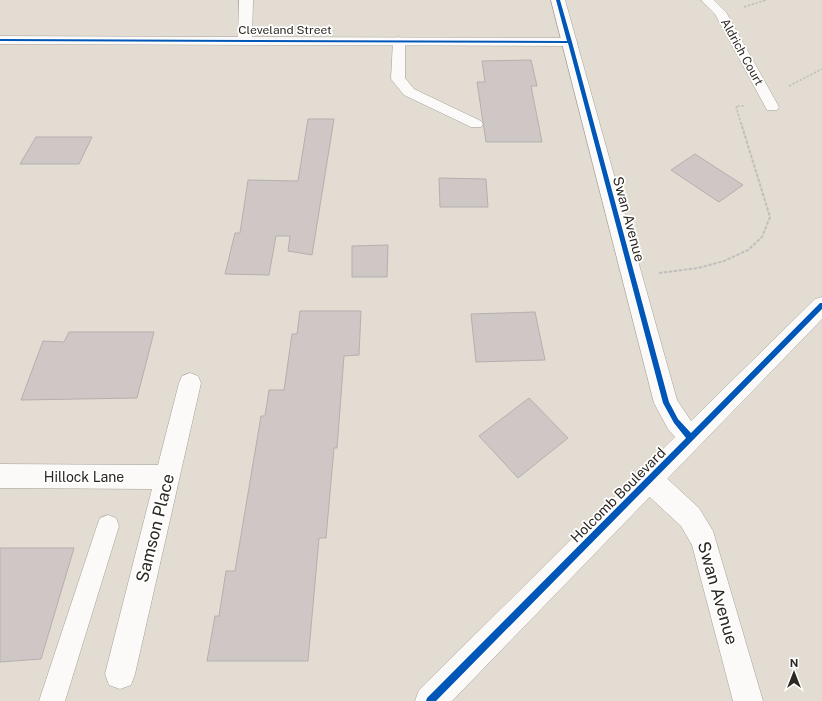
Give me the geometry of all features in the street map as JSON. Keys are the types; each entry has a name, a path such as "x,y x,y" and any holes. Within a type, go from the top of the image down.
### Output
{"street":[{"path":"245,41 247,22 246,0"},
{"name":"Swan Avenue","path":"558,0 666,402 676,421 691,438"},
{"name":"Cleveland Street","path":"0,40 570,42"},
{"name":"Holcomb Boulevard","path":"430,701 822,305"},
{"name":"Samson Place","path":"120,674 190,383"},
{"name":"Hillock Lane","path":"0,476 168,477"},
{"name":"Swan Avenue","path":"650,480 690,517 704,540 748,701"}],"lane":[{"name":"Aldrich Court","path":"707,0 720,12 772,107"},
{"path":"399,41 398,79 401,85 409,92 476,124"},
{"path":"52,701 108,526"}],"path":[{"path":"786,87 822,69"},
{"path":"631,275 677,272 731,260 759,241 770,217 736,106 772,107"}],"building":[{"path":"531,60 537,86 531,86 542,142 486,142 477,82 485,82 482,61"},
{"path":"308,119 334,119 312,255 288,251 290,236 276,236 269,275 225,274 235,233 240,233 248,180 298,181"},
{"path":"36,137 92,137 79,164 20,164"},
{"path":"695,154 743,185 719,202 671,170"},
{"path":"439,178 486,179 488,207 440,207"},
{"path":"388,245 387,277 352,277 352,246"},
{"path":"300,311 361,311 359,355 344,356 337,448 334,448 326,538 319,538 308,661 207,661 215,616 219,616 226,571 235,571 261,416 265,416 269,390 284,390 292,334 297,334"},
{"path":"535,312 545,360 476,362 471,314"},
{"path":"69,332 154,332 137,398 21,400 43,341 64,342"},
{"path":"529,398 568,438 518,478 479,436"},
{"path":"0,548 74,548 41,659 0,662"}],"cycle path":[{"path":"558,0 666,403 676,421 691,438"},
{"path":"0,40 570,42"},
{"path":"430,701 822,305"}]}
